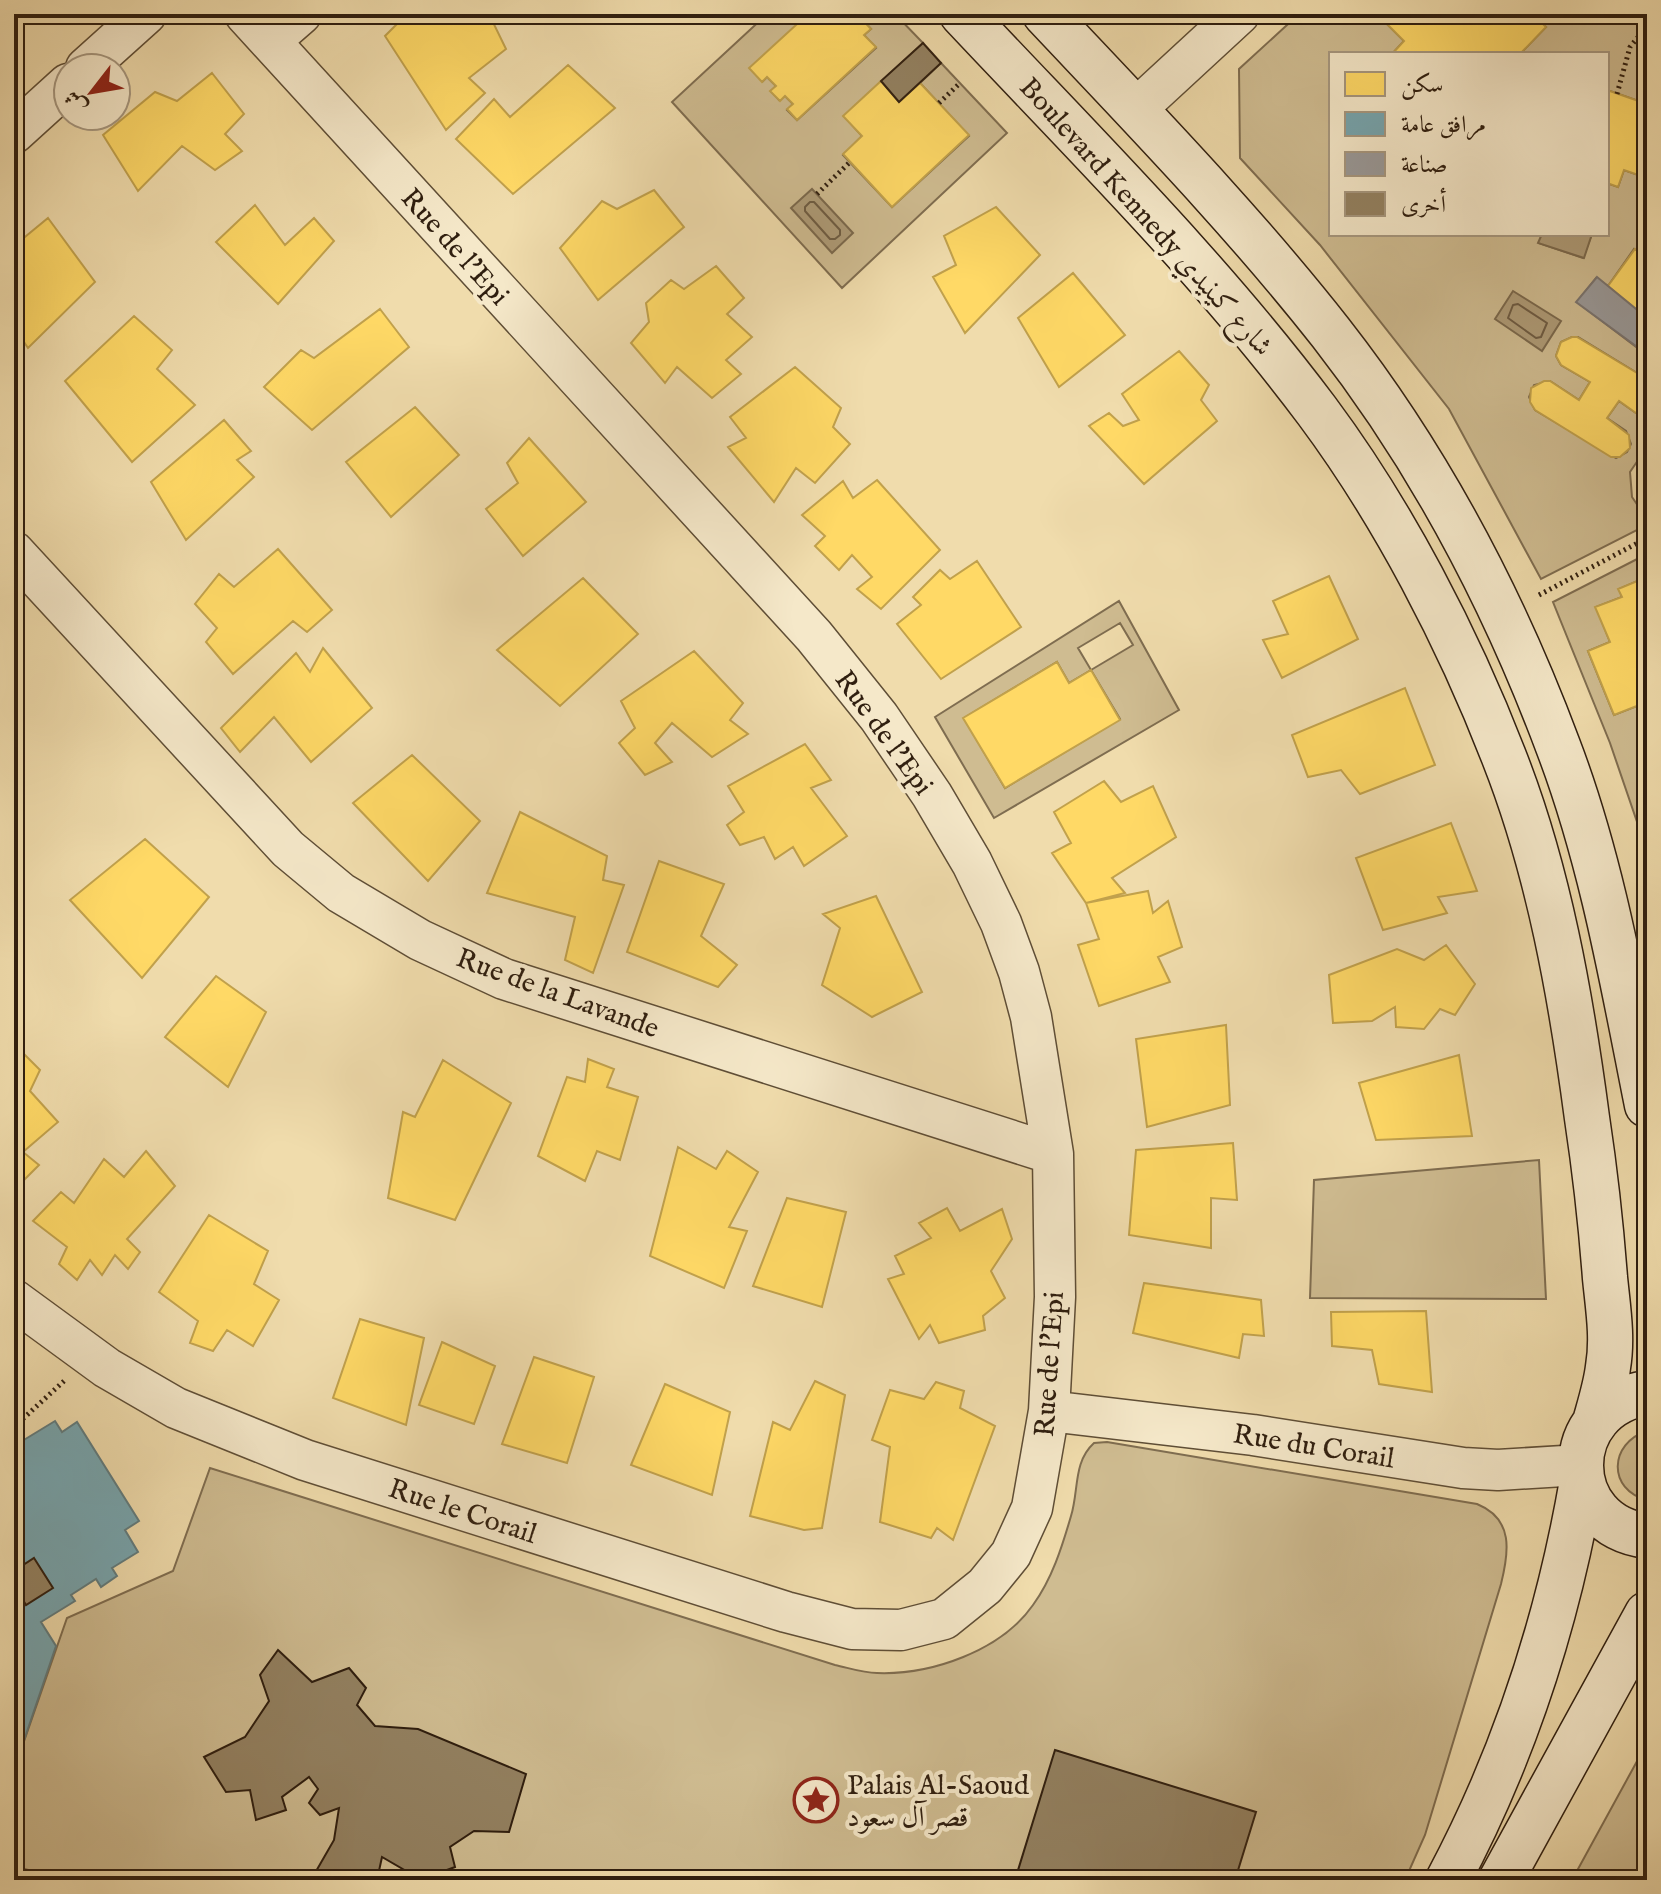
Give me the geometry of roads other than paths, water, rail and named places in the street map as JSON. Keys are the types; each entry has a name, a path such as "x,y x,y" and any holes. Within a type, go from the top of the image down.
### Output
{"main road":[{"name":"Boulevard Kennedy شارع كينيدي","path":"962,14 1212,280 1310,402 1348,455 1396,534 1474,686 1505,758 1525,820 1562,966 1580,1060 1598,1195 1609,1325 1608,1367 1595,1422 1584,1442 1581,1473"},
{"path":"1045,14 1258,244 1340,345 1416,456 1477,563 1520,650 1559,747 1604,903 1647,1105"},
{"path":"1595,1422 1615,1403 1647,1393"},
{"path":"1581,1473 1593,1506 1605,1519 1628,1533 1647,1536"},
{"path":"1448,1880 1478,1822 1538,1665 1569,1549 1581,1473"},
{"path":"1501,1880 1647,1614"}],"street":[{"path":"104,52 146,14"},
{"path":"257,28 301,14"},
{"path":"1135,110 1239,14"},
{"name":"Rue de l'Epi","path":"257,28 814,636 879,717 932,795 972,863 1001,923 1031,1017 1053,1154 1055,1297 1049,1411 1032,1508 1011,1554 985,1586 944,1619"},
{"path":"14,133 52,99"},
{"name":"Rue de la Lavande","path":"14,552 288,849 341,893 420,940 504,979 1053,1154"},
{"name":"Rue le Corail","path":"14,1300 92,1357 176,1408 305,1460 786,1612 852,1629 901,1630 944,1619"},
{"name":"Rue du Corail","path":"1049,1411 1253,1435 1463,1468 1581,1473"}],"water":[{"path":"812,189 853,233 832,253 791,208"},
{"path":"1541,236 1591,236 1584,258 1538,243"},
{"path":"1513,291 1561,321 1542,351 1495,319"}],"place":[{"name":"Palais Al-Saoud قصر آل سعود","path":"816,1800"}]}
